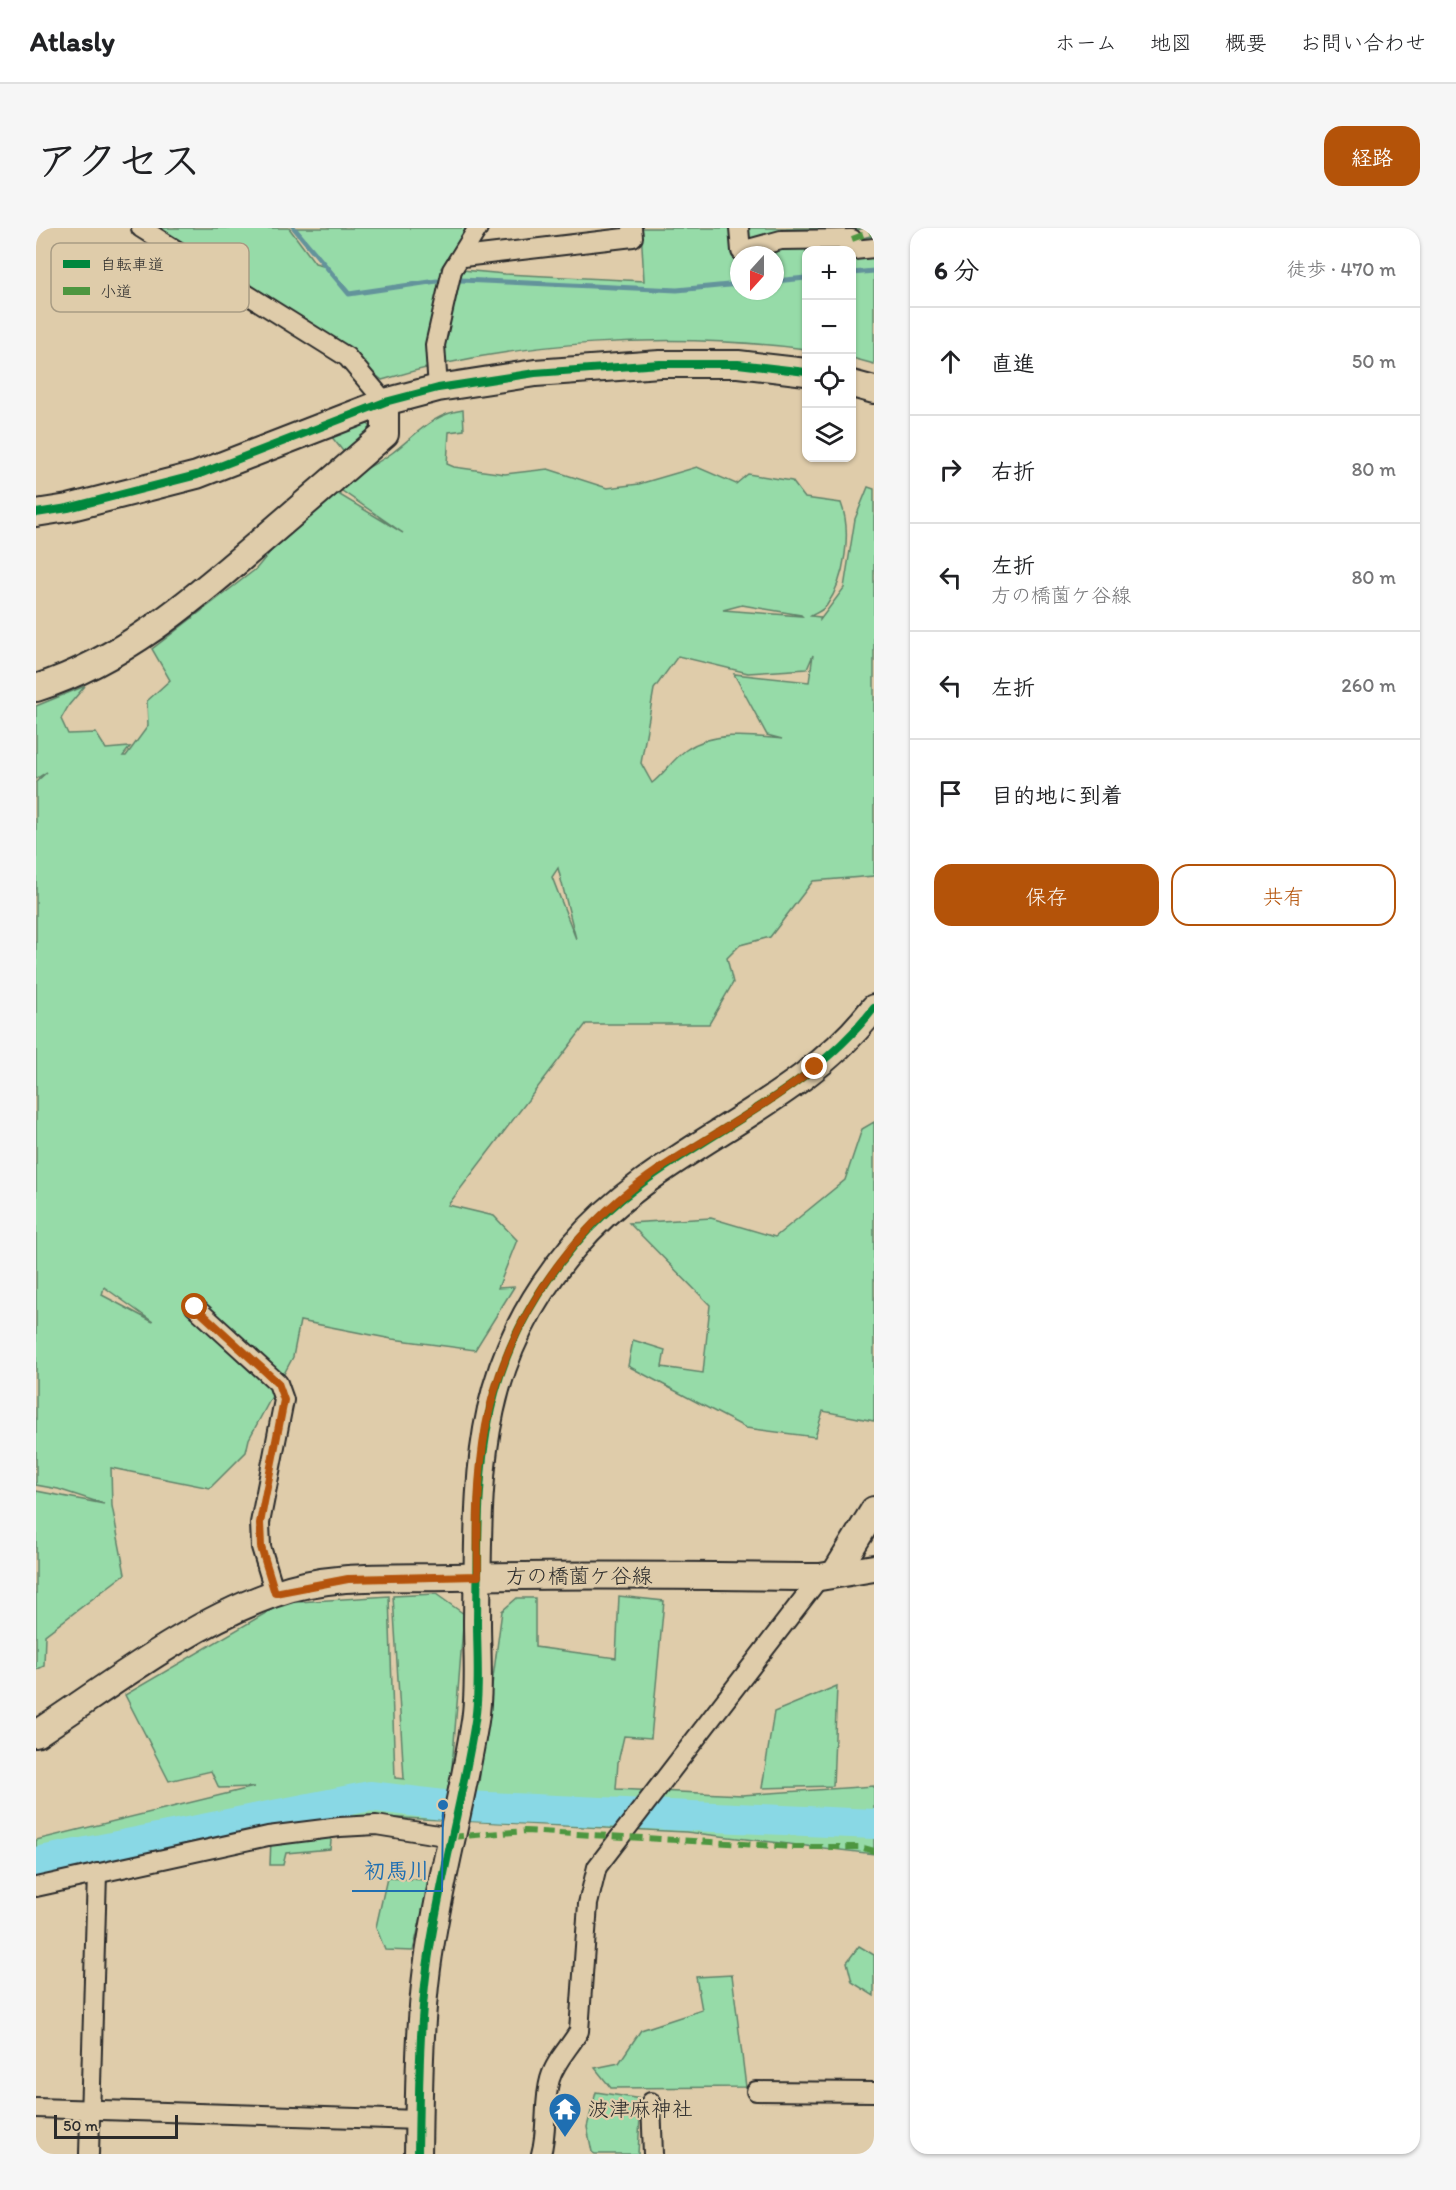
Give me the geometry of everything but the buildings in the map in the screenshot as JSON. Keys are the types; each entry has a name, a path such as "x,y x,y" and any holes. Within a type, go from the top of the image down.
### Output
{"street":[{"path":"141,228 165,243"},
{"path":"438,388 435,345 452,270 463,257 478,228"},
{"path":"463,257 633,237 632,228"},
{"path":"739,228 741,251 781,240 821,238 852,239 854,250 874,248"},
{"path":"36,688 94,664 172,616 385,434 385,402 347,357 249,296"},
{"path":"36,513 68,508 197,475 385,402 438,388 535,373 660,364 738,364 802,371"},
{"path":"856,385 874,390"},
{"path":"418,2154 421,2031 427,1966 476,1717 481,1460 491,1402 511,1346 545,1284 589,1229 635,1187 790,1088 842,1044 874,1008"},
{"path":"195,1307 278,1383 284,1400 260,1523 261,1547 275,1593"},
{"path":"541,2154 549,2080 556,2063 570,2048 579,2031 591,1882 597,1867 828,1574 874,1510"},
{"name":"方の橋薗ケ谷線","path":"36,1734 169,1646 231,1612 275,1593 348,1579 828,1574 874,1568"},
{"path":"36,1887 268,1836 376,1825 453,1833"},
{"path":"89,2154 97,1873"},
{"path":"756,2091 874,2092"},
{"path":"651,2102 653,2154"},
{"path":"36,2108 419,2120"}],"green space":[{"path":"155,228 289,228 315,263 323,265 294,228 465,228 464,234 441,268 505,274 644,281 641,228 864,228 857,230 859,239 874,235 874,364 856,359 856,246 802,246 802,349 701,341 592,343 538,348 433,366 382,380 355,358 249,289 249,243 178,243"},
{"path":"463,410 464,430 449,432 447,464 454,467 505,474 548,469 607,488 639,484 697,467 736,484 748,474 792,481 805,498 841,503 846,528 845,555 838,582 826,607 811,616 820,617 820,620 844,588 855,519 868,487 874,489 874,876 813,881 770,937 740,945 727,958 733,983 709,1024 586,1024 448,1205 494,1216 517,1240 498,1288 514,1287 475,1350 392,1339 300,1321 293,1357 249,1439 246,1452 210,1488 111,1468 112,1506 125,1574 45,1635 44,1666 36,1670 36,1491 104,1504 58,1489 36,1485 36,782 47,772 36,779 36,706 85,686 61,719 68,734 96,733 106,749 130,747 123,756 126,756 148,726 147,701 170,680 152,649 256,569 325,486 403,533 335,486 385,458 425,426 452,412","holes":["742,605 802,616 723,610","813,655 809,682 734,674 767,735 782,739 733,736 708,740 686,750 652,783 641,763 654,689 678,656 748,673 807,669","558,868 576,939 552,877","104,1287 153,1322 102,1295"]},
{"path":"365,422 370,426 369,437 346,455 331,436"},
{"path":"874,1122 874,1421 823,1411 815,1437 746,1428 628,1366 633,1340 665,1350 662,1367 703,1373 710,1305 629,1223 711,1218 775,1237 845,1180 862,1129"},
{"path":"436,1594 464,1614 451,1781 479,1782 502,1611 517,1598 535,1598 535,1647 616,1658 619,1596 664,1601 651,1738 624,1736 618,1762 616,1789 742,1795 874,1786 874,1854 686,1832 382,1817 94,1864 36,1879 36,1840 254,1787 219,1788 211,1771 169,1781 125,1695 283,1603 389,1596 395,1778 404,1779 393,1596"},
{"path":"837,1686 833,1786 762,1788 774,1712"},
{"path":"332,1833 330,1849 286,1853 283,1865 270,1865 271,1839"},
{"path":"387,1878 430,1880 413,1951 385,1950 376,1927"},
{"path":"859,1946 874,1955 874,1996 852,1982 847,1962"},
{"path":"732,1975 746,2087 611,2088 595,2068 619,2063 641,2030 702,2010 696,1977"},
{"path":"596,2092 641,2099 638,2154 595,2154 592,2152 587,2127"}],"waterway":[{"path":"294,228 349,294 437,281"},
{"path":"856,273 874,271"},
{"path":"784,280 802,278"},
{"path":"461,280 677,290 730,285"},
{"path":"36,1862 370,1796 443,1805 874,1824"}],"marked path":[{"path":"852,239 874,231"},
{"path":"451,1837 525,1831 794,1847 860,1847 874,1851"}],"cycle path":[{"path":"36,513 68,508 197,475 385,402 438,388 535,373 660,364 738,364 802,372"},
{"path":"418,2154 421,2038 427,1968 437,1906 464,1783 477,1709 479,1517 482,1469 488,1423 499,1379 516,1335 541,1291 574,1246 608,1211 645,1181 766,1103 805,1075 842,1044 874,1008"}],"place":[{"name":"初馬川","path":"443,1805"},
{"name":"波津麻神社","path":"565,2138"}],"route":[{"path":"195,1307 278,1383 284,1400 283,1416 260,1523 261,1547 275,1593 348,1579 478,1576 477,1529 481,1460 491,1402 522,1321 545,1284 589,1229 635,1187 759,1109 790,1088 815,1067"}]}
